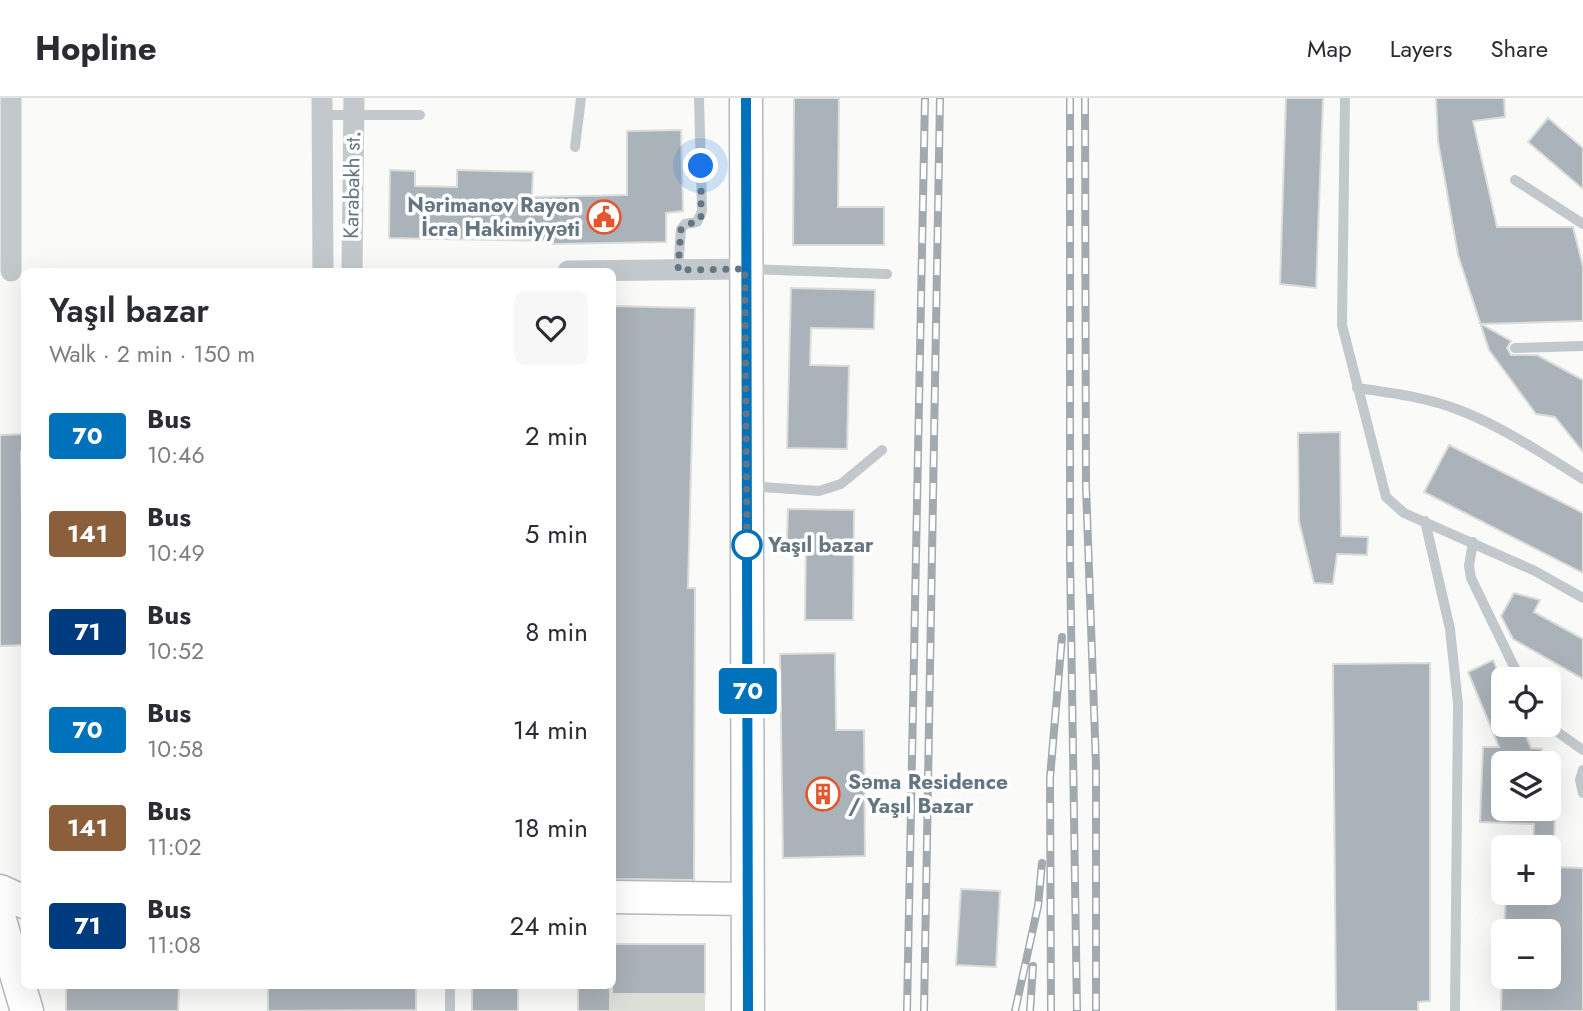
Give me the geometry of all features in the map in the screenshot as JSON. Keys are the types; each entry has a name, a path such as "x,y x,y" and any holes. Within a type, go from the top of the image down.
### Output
{"main road":[{"path":"746,98 748,1011"},
{"path":"0,891 21,903"},
{"path":"616,897 747,899"},
{"path":"12,1011 2,947 10,921 21,908"},
{"path":"2,947 27,1011"}],"street":[{"path":"11,98 12,272"},
{"name":"Karabakh st.","path":"322,107 323,268"},
{"name":"Karabakh st.","path":"352,268 354,107"},
{"path":"616,271 745,269"}],"lane":[{"path":"575,147 578,101 581,98"},
{"path":"678,270 681,229 685,224 696,222 702,211 699,98"},
{"path":"1345,98 1342,325 1386,497 1404,513 1473,542 1583,598"},
{"path":"322,107 354,107 421,115"},
{"path":"1515,180 1583,224"},
{"path":"745,269 887,274"},
{"path":"1515,348 1583,346"},
{"path":"1357,388 1414,396 1459,410 1521,440 1583,479"},
{"path":"747,486 818,491 841,484 882,450"},
{"path":"1425,521 1450,629 1456,668 1455,1011"},
{"path":"1473,542 1469,566 1471,578 1514,667"},
{"path":"1561,735 1583,750"},
{"path":"1583,770 1580,780 1583,793"},
{"path":"450,989 450,1011"}],"shaded area":[{"path":"610,994 705,994 705,1011 610,1011"}],"building":[{"path":"794,98 839,98 838,207 884,207 884,245 793,245"},
{"path":"1286,98 1323,98 1316,288 1280,284"},
{"path":"1436,98 1504,98 1505,117 1473,121 1497,227 1573,227 1583,267 1583,321 1481,324 1511,341 1507,348 1511,355 1537,355 1583,380 1583,452 1555,417 1536,414 1489,350 1458,255 1438,141"},
{"path":"1548,118 1583,148 1583,189 1528,142"},
{"path":"681,130 683,211 666,213 666,242 553,244 553,241 389,238 390,170 415,171 415,186 457,187 457,170 533,172 532,197 627,195 627,131"},
{"path":"791,288 875,290 874,329 811,328 810,365 849,366 847,449 787,448"},
{"path":"616,306 695,308 688,588 695,588 694,880 616,879"},
{"path":"1340,432 1341,536 1368,537 1367,555 1337,554 1333,584 1314,583 1299,521 1298,433"},
{"path":"21,434 21,645 0,646 0,435"},
{"path":"1449,445 1583,513 1583,573 1424,492"},
{"path":"788,509 854,510 853,620 805,620 806,540 787,540"},
{"path":"1514,593 1540,600 1534,612 1583,639 1583,679 1513,639 1501,616"},
{"name":"Səma Residence / Yaşıl Bazar","path":"835,653 836,730 864,730 865,856 783,858 780,654"},
{"path":"1493,660 1496,667 1491,667 1491,728 1468,672"},
{"path":"1430,663 1430,1001 1418,1002 1418,1011 1336,1011 1333,664"},
{"path":"1495,737 1526,737 1531,748 1542,751 1491,751 1491,821 1555,821 1554,835 1534,835 1534,824 1480,822 1483,747 1499,747"},
{"path":"1561,867 1583,868 1583,1011 1501,1011 1502,989 1561,989 1561,919 1505,919 1505,905 1561,905"},
{"path":"961,889 1000,891 996,967 956,965"},
{"path":"616,944 705,944 705,994 612,994 612,989 616,989"},
{"path":"66,989 179,989 178,1011 66,1011"},
{"path":"268,989 416,989 416,1010 268,1011"},
{"path":"472,989 518,989 518,1011 472,1011"},
{"path":"578,989 610,989 610,1011 578,1011"}],"railway":[{"path":"907,1011 925,98"},
{"path":"924,1011 940,98"},
{"path":"1070,98 1070,557 1077,1011"},
{"path":"1085,98 1086,486 1096,765 1096,1011"},
{"path":"1051,1011 1050,778 1062,637"},
{"path":"1015,1011 1038,906 1042,863"},
{"path":"1030,1011 1033,966"}],"bus line":[{"name":"70","path":"746,98 748,1011"}],"place":[{"name":"Nərimanov Rayon İcra Hakimiyyəti","path":"604,217"},
{"name":"Yaşıl bazar","path":"747,545"},
{"name":"Səma Residence / Yaşıl Bazar","path":"823,794"}],"route":[{"path":"701,166 701,218 685,224 681,229 678,270 745,269 747,545"}]}
